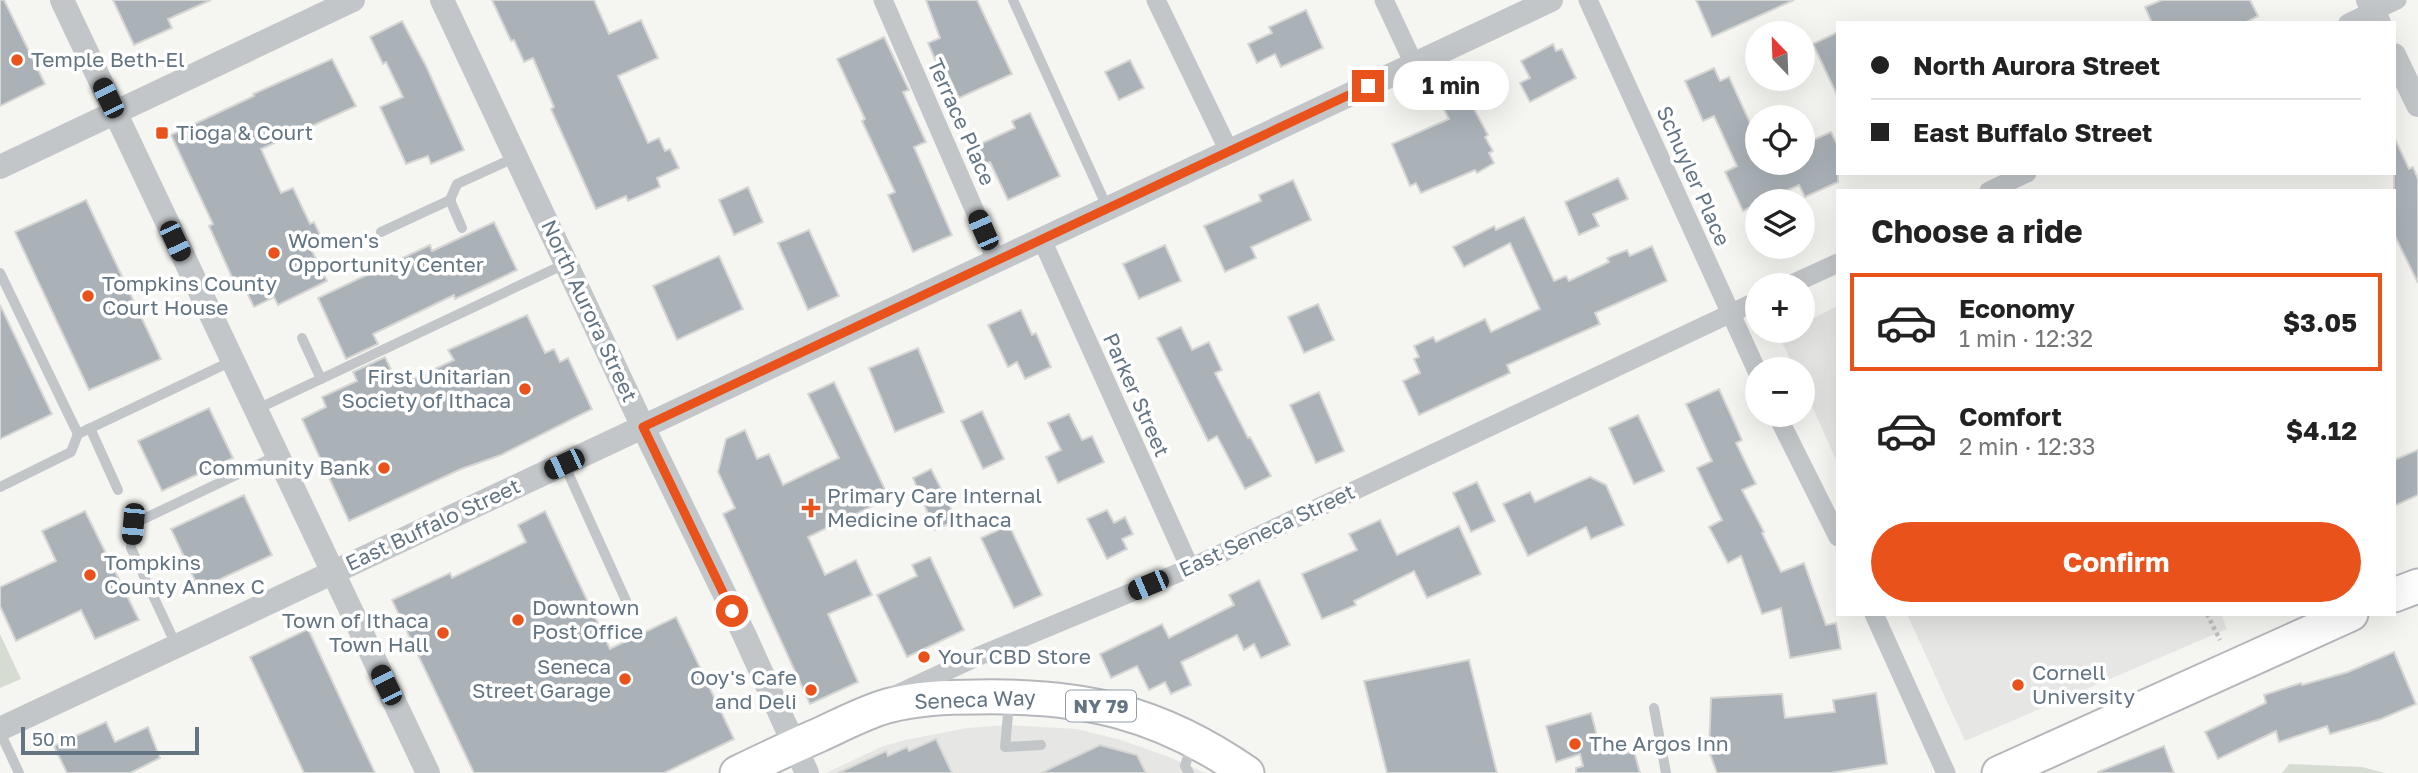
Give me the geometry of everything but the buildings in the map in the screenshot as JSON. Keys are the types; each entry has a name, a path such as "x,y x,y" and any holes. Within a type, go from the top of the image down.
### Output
{"highway":[{"path":"2396,595 2418,586"},
{"path":"1998,773 2347,616"},
{"name":"Seneca Way","path":"857,717 886,706 940,698 1010,696 1091,703 1156,723 1193,740 1247,773"},
{"name":"East Seneca Street","path":"737,773 801,759 857,717"}],"street":[{"path":"62,0 428,773"},
{"path":"0,167 353,0"},
{"name":"North Aurora Street","path":"442,0 801,759"},
{"name":"Terrace Place","path":"883,0 997,262"},
{"path":"1156,0 1229,151"},
{"path":"1384,0 1414,64"},
{"name":"Schuyler Place","path":"1588,0 1751,357"},
{"path":"2352,21 2397,0"},
{"name":"East Buffalo Street","path":"0,731 332,572 997,262 1542,2"},
{"path":"2396,59 2418,105"},
{"path":"1995,189 2020,181"},
{"name":"Parker Street","path":"1042,240 1190,568"},
{"path":"1815,274 1836,264"},
{"name":"East Seneca Street","path":"857,717 931,677 1190,568 1745,307"},
{"path":"1783,427 1836,533"},
{"path":"1875,616 1947,773"}],"lane":[{"path":"1013,0 1107,209"},
{"path":"381,232 450,200 457,184 516,156"},
{"path":"450,200 462,228"},
{"path":"255,410 567,263"},
{"path":"0,273 78,434"},
{"path":"302,338 321,379"},
{"path":"0,487 71,453 78,434 232,361"},
{"path":"90,428 118,490"},
{"path":"176,647 131,548 133,524 277,456"},
{"path":"564,464 628,605"},
{"path":"1010,696 1005,747 1041,745"},
{"path":"1654,708 1666,773"},
{"path":"0,731 19,773"},
{"path":"1189,773 1185,766 1193,740"}],"path":[{"path":"2208,616 2220,640"}],"shaded area":[{"path":"1836,307 1836,460 1815,413 1815,357 1789,357 1782,343 1815,343 1815,318"},
{"name":"Cornell University","path":"1908,616 2222,616 2227,629 1965,741"},
{"path":"0,634 21,679 0,688"},
{"path":"1008,725 1077,729 1121,740 1205,773 826,773 881,747 905,740 967,728"},
{"path":"2289,764 2362,767 2385,773 2282,773"}],"place":[{"name":"Temple Beth-El","path":"17,60"},
{"name":"Tioga & Court","path":"162,133"},
{"name":"Women's Opportunity Center","path":"274,253"},
{"name":"Tompkins County Court House","path":"88,296"},
{"name":"First Unitarian Society of Ithaca","path":"525,389"},
{"name":"Community Bank","path":"384,468"},
{"name":"Primary Care Internal Medicine of Ithaca","path":"811,508"},
{"name":"Tompkins County Annex C","path":"90,575"},
{"name":"Downtown Post Office","path":"518,620"},
{"name":"Town of Ithaca Town Hall","path":"443,633"},
{"name":"Your CBD Store","path":"924,657"},
{"name":"Seneca Street Garage","path":"625,679"},
{"name":"Cornell University","path":"2018,685"},
{"name":"Ooy's Cafe and Deli","path":"811,690"},
{"name":"The Argos Inn","path":"1575,744"}],"route":[{"path":"732,611 643,427 1368,86"}]}
